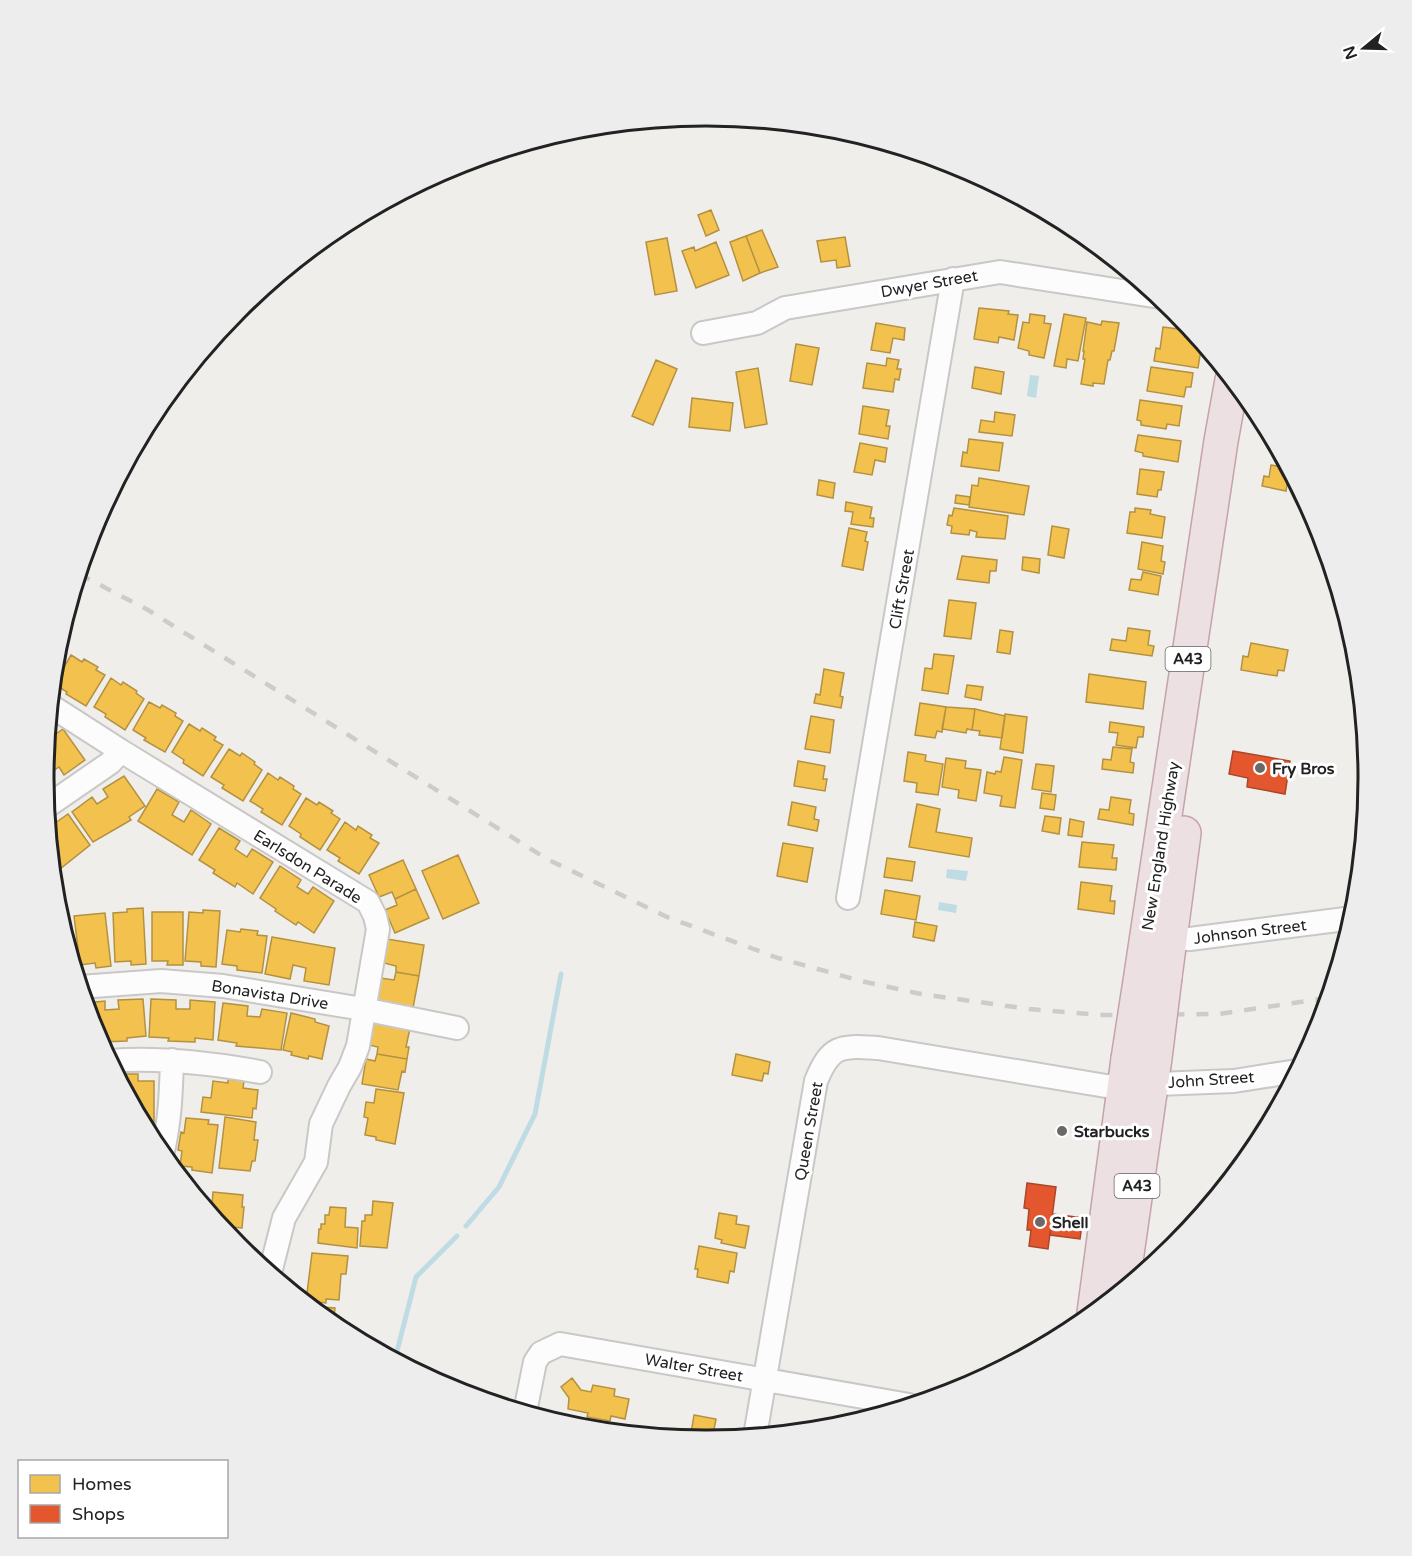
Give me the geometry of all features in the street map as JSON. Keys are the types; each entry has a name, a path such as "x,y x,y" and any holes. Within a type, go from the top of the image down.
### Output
{"highway":[{"name":"New England Highway","path":"1159,938 1219,452 1230,391"},
{"name":"New England Highway","path":"1096,1300 1140,1071 1230,491 1247,415"},
{"name":"New England Highway","path":"1123,1279 1140,1071"}],"street":[{"name":"Dwyer Street","path":"703,333 757,323 785,308 1000,272 1143,294"},
{"name":"Clift Street","path":"848,898 953,279"},
{"name":"Earlsdon Parade","path":"58,710 368,902 375,916 378,929 358,1046 321,1124 316,1162 284,1218 272,1264"},
{"path":"55,801 110,763 121,751"},
{"name":"Johnson Street","path":"1159,938 1190,939 1342,919"},
{"name":"Bonavista Drive","path":"88,986 161,981 223,986 363,1009 457,1028"},
{"name":"Queen Street","path":"756,1428 816,1081 827,1058 844,1049 878,1048 1106,1086 1140,1071"},
{"path":"118,1060 172,1060 222,1065 260,1072"},
{"path":"164,1141 170,1107 172,1060"},
{"name":"John Street","path":"1140,1071 1234,1081 1288,1072"},
{"name":"Walter Street","path":"526,1405 535,1362 541,1353 560,1344 893,1402"}],"water":[{"path":"1030,375 1039,376 1036,398 1027,396"},
{"path":"947,869 968,871 966,881 946,878"},
{"path":"939,902 957,905 956,913 938,910"}],"building: Homes":[{"path":"711,210 719,230 706,236 698,215"},
{"path":"762,230 778,267 760,273 746,236"},
{"path":"746,236 760,273 743,281 730,242"},
{"path":"845,237 850,266 837,268 836,260 821,262 817,241"},
{"path":"667,238 677,291 655,295 646,242"},
{"path":"716,242 729,275 696,288 682,251 694,247 695,251"},
{"path":"979,308 1009,311 1008,314 1018,315 1014,340 999,337 998,343 974,339"},
{"path":"1030,314 1045,316 1044,323 1051,324 1044,358 1029,355 1029,351 1018,348 1023,322 1029,323"},
{"path":"1064,314 1086,318 1078,361 1067,359 1066,368 1054,366"},
{"path":"1102,321 1119,323 1114,351 1108,360 1104,384 1093,383 1093,386 1081,384 1087,322 1101,325"},
{"path":"876,323 905,328 904,340 893,338 890,353 871,350"},
{"path":"1163,327 1178,329 1200,353 1198,368 1154,361 1156,348 1160,349"},
{"path":"796,344 819,348 812,385 790,381"},
{"path":"887,358 899,360 897,369 901,369 899,380 895,379 893,392 863,388 867,363 886,366"},
{"path":"656,360 677,369 653,425 632,416"},
{"path":"975,367 1004,372 1001,394 972,388"},
{"path":"1151,367 1193,373 1191,387 1186,387 1184,397 1147,391"},
{"path":"758,368 767,424 745,428 736,372"},
{"path":"692,398 733,403 730,431 689,427"},
{"path":"1140,400 1182,406 1179,426 1167,424 1166,429 1141,425 1141,421 1137,420"},
{"path":"863,406 889,410 886,426 890,426 888,439 859,434"},
{"path":"995,412 1015,415 1012,436 979,432 981,420 994,422"},
{"path":"1138,435 1181,441 1178,462 1143,456 1143,453 1135,451"},
{"path":"969,439 1003,443 999,471 961,466 963,452 967,453"},
{"path":"860,443 887,448 885,462 875,460 872,475 854,472"},
{"path":"1271,465 1279,466 1287,483 1286,491 1262,486 1264,476 1269,477"},
{"path":"1140,469 1164,472 1161,490 1158,490 1157,497 1137,494"},
{"path":"979,478 1029,486 1024,515 969,507 972,485 978,486"},
{"path":"819,480 835,483 833,498 817,495"},
{"path":"956,495 970,497 969,505 955,503"},
{"path":"846,502 872,507 870,518 874,518 873,527 851,524 853,512 845,511"},
{"path":"954,508 1008,516 1005,539 976,537 977,532 970,530 969,535 951,533 952,526 947,525 949,515 952,516"},
{"path":"1135,508 1151,510 1150,514 1165,517 1162,538 1127,533 1130,512 1135,512"},
{"path":"1052,526 1069,529 1064,558 1048,555"},
{"path":"849,528 867,532 865,541 868,542 863,570 842,566"},
{"path":"1142,542 1163,546 1161,561 1165,562 1163,574 1138,569"},
{"path":"962,556 997,560 996,571 990,571 989,583 957,579"},
{"path":"1023,557 1040,559 1039,573 1022,570"},
{"path":"1143,572 1161,576 1158,595 1129,590 1131,579 1141,580"},
{"path":"949,600 976,603 971,639 944,636"},
{"path":"1128,628 1150,631 1148,645 1154,646 1152,656 1110,650 1112,639 1126,641"},
{"path":"1000,630 1013,632 1010,654 997,652"},
{"path":"1251,643 1288,650 1284,671 1278,670 1277,676 1241,670 1243,656 1248,657"},
{"path":"934,654 954,656 948,694 922,690 925,668 932,669"},
{"path":"71,655 82,662 84,659 98,667 96,670 105,675 86,706 61,688 64,666"},
{"path":"824,669 844,673 840,696 843,697 841,708 814,703 816,694 820,695"},
{"path":"1089,674 1146,682 1143,709 1086,702"},
{"path":"111,678 121,685 123,682 137,691 136,693 144,699 125,730 94,707"},
{"path":"967,685 983,687 981,700 965,697"},
{"path":"149,702 160,708 162,705 176,713 175,716 183,721 165,752 144,740 146,738 133,730"},
{"path":"920,703 946,707 942,732 937,731 935,738 915,735"},
{"path":"946,707 975,709 972,730 967,729 966,733 942,729"},
{"path":"975,709 1005,716 1002,738 979,735 980,731 972,730"},
{"path":"1005,714 1027,717 1023,753 1000,749"},
{"path":"811,716 834,720 830,753 805,749"},
{"path":"1110,722 1144,727 1143,737 1138,737 1136,748 1116,745 1118,733 1109,732"},
{"path":"189,724 200,731 202,728 216,737 214,740 223,745 203,776 183,763 184,760 172,752"},
{"path":"63,729 85,760 64,775 59,767 54,770 55,734"},
{"path":"1113,747 1132,749 1130,762 1134,763 1133,773 1102,769 1103,759 1111,760"},
{"path":"229,749 240,756 242,753 262,770 243,801 222,788 224,785 211,777"},
{"path":"908,752 926,755 925,761 943,764 938,795 916,792 917,783 904,781"},
{"path":"1004,757 1022,760 1015,808 1000,806 1002,796 984,793 987,772 995,774 996,771 1001,772"},
{"path":"946,758 966,761 965,768 981,770 976,801 958,798 959,790 942,787"},
{"path":"798,761 825,766 823,779 827,779 825,791 794,786"},
{"path":"1036,764 1054,766 1051,792 1032,789"},
{"path":"268,773 278,780 280,777 294,786 293,789 301,794 282,825 261,812 263,809 250,801"},
{"path":"124,776 145,806 129,817 131,820 93,842 72,812 92,797 97,804 108,797 103,789"},
{"path":"157,789 179,802 172,815 184,822 191,810 211,824 192,855 138,821"},
{"path":"1042,793 1056,795 1054,810 1040,808"},
{"path":"1111,797 1131,800 1129,813 1134,814 1133,825 1098,819 1100,809 1109,810"},
{"path":"306,798 317,805 319,802 333,811 331,813 340,819 320,850 300,837 301,834 289,826"},
{"path":"792,802 816,807 814,819 819,820 817,831 788,825"},
{"path":"917,804 940,809 936,832 972,838 969,857 909,847"},
{"path":"68,814 90,845 61,868 60,863 55,823"},
{"path":"1045,816 1061,818 1059,834 1042,831"},
{"path":"1070,819 1084,822 1082,837 1068,835"},
{"path":"345,822 356,830 358,826 372,835 370,838 379,843 359,874 338,861 340,858 327,850"},
{"path":"219,828 240,841 235,849 247,857 252,849 273,862 253,894 237,883 235,887 213,873 215,870 199,860"},
{"path":"1082,842 1114,845 1112,858 1117,858 1116,870 1079,867"},
{"path":"783,843 813,848 807,882 777,876"},
{"path":"458,855 479,903 443,919 422,871"},
{"path":"887,858 915,862 912,881 884,877"},
{"path":"403,860 416,889 395,899 392,892 379,897 369,875"},
{"path":"280,866 301,880 297,887 308,894 313,887 334,901 314,933 298,922 296,925 260,898"},
{"path":"1081,882 1112,886 1110,901 1115,901 1114,914 1078,909"},
{"path":"416,889 429,918 395,933 385,910 397,905 395,899"},
{"path":"885,890 920,896 916,920 881,914"},
{"path":"143,908 146,964 131,965 131,961 115,962 113,913"},
{"path":"203,910 220,911 216,967 201,966 201,962 185,961 189,912 203,913"},
{"path":"152,912 183,912 183,965 167,965 168,961 152,961"},
{"path":"105,913 111,966 96,968 95,963 82,965 74,916"},
{"path":"915,922 937,926 934,941 913,937"},
{"path":"241,929 258,931 257,935 267,936 262,973 237,970 237,966 222,964 227,930 240,932"},
{"path":"272,937 335,948 329,985 304,981 306,968 293,965 290,979 265,974"},
{"path":"387,939 424,945 419,976 396,972 396,966 384,963"},
{"path":"396,972 419,976 413,1008 377,1002 381,978 394,980"},
{"path":"143,999 146,1036 127,1038 127,1041 110,1042 94,1002 105,1001 105,1010 119,1009 118,1000"},
{"path":"151,999 176,1000 176,1009 190,1009 190,1000 215,1002 213,1040 195,1038 195,1042 168,1041 169,1038 149,1037"},
{"path":"223,1003 248,1006 247,1016 260,1017 262,1009 287,1013 281,1050 236,1046 237,1043 218,1040"},
{"path":"291,1013 315,1019 315,1022 329,1026 322,1059 309,1056 308,1059 291,1055 292,1052 283,1050"},
{"path":"373,1021 410,1028 406,1047 409,1047 407,1059 377,1054 378,1047 369,1045"},
{"path":"377,1054 407,1059 398,1090 362,1084 366,1059 375,1061"},
{"path":"736,1054 770,1062 768,1074 764,1073 762,1081 732,1075"},
{"path":"125,1074 138,1074 138,1081 154,1081 154,1124"},
{"path":"228,1079 244,1081 243,1088 258,1090 256,1109 253,1108 252,1118 201,1112 203,1097 211,1098 213,1081 228,1083"},
{"path":"376,1089 404,1093 395,1144 365,1135 368,1118 364,1117 366,1102 374,1103"},
{"path":"225,1117 256,1122 254,1140 258,1140 255,1161 252,1161 250,1171 219,1168"},
{"path":"186,1118 209,1120 208,1124 218,1125 212,1173 192,1170 192,1167 183,1166 180,1163 182,1151 178,1150 181,1132 184,1133"},
{"path":"213,1192 243,1195 242,1228 234,1227 212,1203"},
{"path":"373,1201 393,1203 387,1248 360,1246 362,1221 365,1221 365,1215 372,1215"},
{"path":"330,1207 346,1208 345,1227 358,1228 357,1248 318,1243 319,1229 321,1229 321,1224 325,1224 325,1215 329,1215"},
{"path":"719,1213 737,1216 736,1224 749,1226 745,1248 721,1243 722,1240 715,1238"},
{"path":"699,1246 737,1253 734,1272 730,1271 728,1283 697,1277 698,1269 695,1269"},
{"path":"312,1253 348,1256 346,1274 341,1274 339,1300 326,1299 326,1303 319,1302 307,1293"},
{"path":"326,1307 335,1308 334,1313"},
{"path":"572,1378 581,1390 591,1392 593,1385 615,1389 614,1396 629,1399 625,1419 611,1416 610,1421 587,1417 588,1413 568,1409 569,1398 561,1387"},
{"path":"694,1415 716,1419 714,1430 692,1430"}],"building: Shops":[{"name":"Fry Bros","path":"1233,751 1290,761 1285,794 1247,787 1248,778 1229,774"},
{"name":"Shell","path":"1027,1183 1056,1187 1048,1249 1029,1246 1031,1230 1027,1230 1029,1209 1024,1208"},
{"path":"1053,1214 1083,1218 1080,1239 1050,1235"}],"waterway":[{"path":"466,1226 499,1187 535,1114 561,974"},
{"path":"397,1352 416,1277 457,1236"}],"railway":[{"path":"86,578 148,610 547,859 667,917 778,958 861,981 921,994 1029,1009 1100,1015 1219,1014 1319,999"}],"place":[{"name":"Fry Bros","path":"1260,768"},
{"name":"Starbucks","path":"1062,1131"},
{"name":"Shell","path":"1040,1222"}]}
